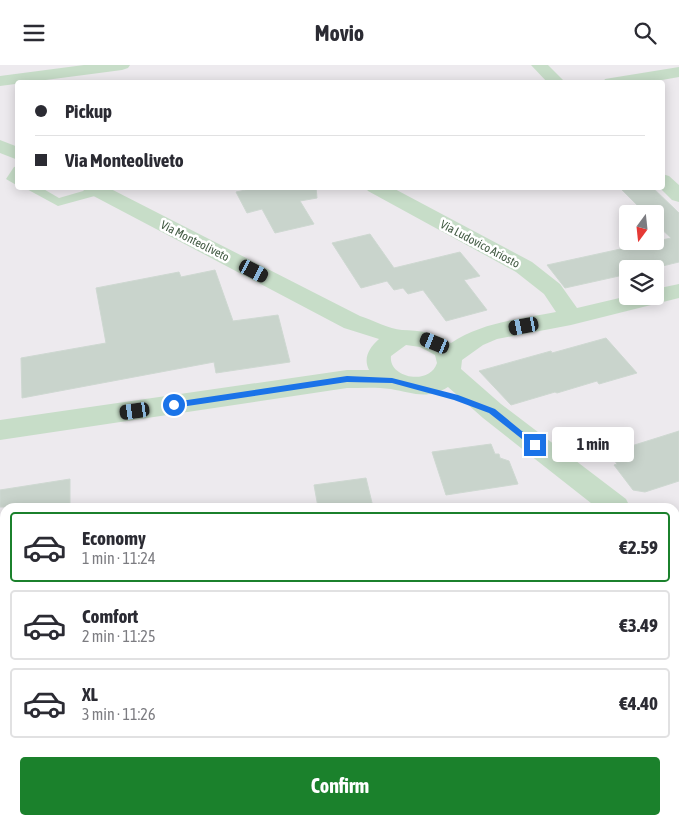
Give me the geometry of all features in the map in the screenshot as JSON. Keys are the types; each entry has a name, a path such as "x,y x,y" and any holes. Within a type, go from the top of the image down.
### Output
{"street":[{"path":"0,81 122,65"},
{"path":"539,65 555,80"},
{"path":"630,80 679,72"},
{"path":"0,146 15,153"},
{"path":"665,183 679,196"},
{"name":"Via Monteoliveto","path":"96,190 352,321 387,349"},
{"name":"Via Ludovico Ariosto","path":"381,190 524,267 552,289 571,317"},
{"path":"0,430 347,379 430,384 440,379 444,357 474,339 492,331 571,317 679,291"},
{"path":"347,379 387,349 417,337 444,357 492,411 611,503"},
{"path":"387,349 380,368 402,383 456,397 492,411"}],"lane":[{"path":"35,190 58,202 91,190"}],"building":[{"path":"245,190 316,190 317,198 300,201 314,224 275,233 262,209 247,213 236,192"},
{"path":"622,190 655,190 679,213 679,262 664,266 664,260 619,260 619,276 565,288 547,265 619,249 664,250 664,240 671,238 664,231 664,205 637,205"},
{"path":"370,234 394,268 460,252 480,276 464,280 487,310 446,321 423,290 408,294 403,288 394,290 387,281 361,288 332,243"},
{"path":"215,270 233,321 278,315 290,362 216,373 214,362 22,398 21,358 106,343 96,288 179,272 181,277"},
{"path":"606,338 637,373 599,384 597,381 511,405 479,371 551,351 552,353"},
{"path":"679,431 679,481 645,492 633,490 614,465 617,464 609,453"},
{"path":"491,444 495,454 499,454 500,458 509,461 518,484 446,495 432,452"},
{"path":"366,478 372,503 317,503 314,485"},
{"path":"70,479 70,503 0,503 0,490"}],"route":[{"path":"174,405 347,379 392,380 404,385 412,385 456,397 492,411 535,445"}]}
